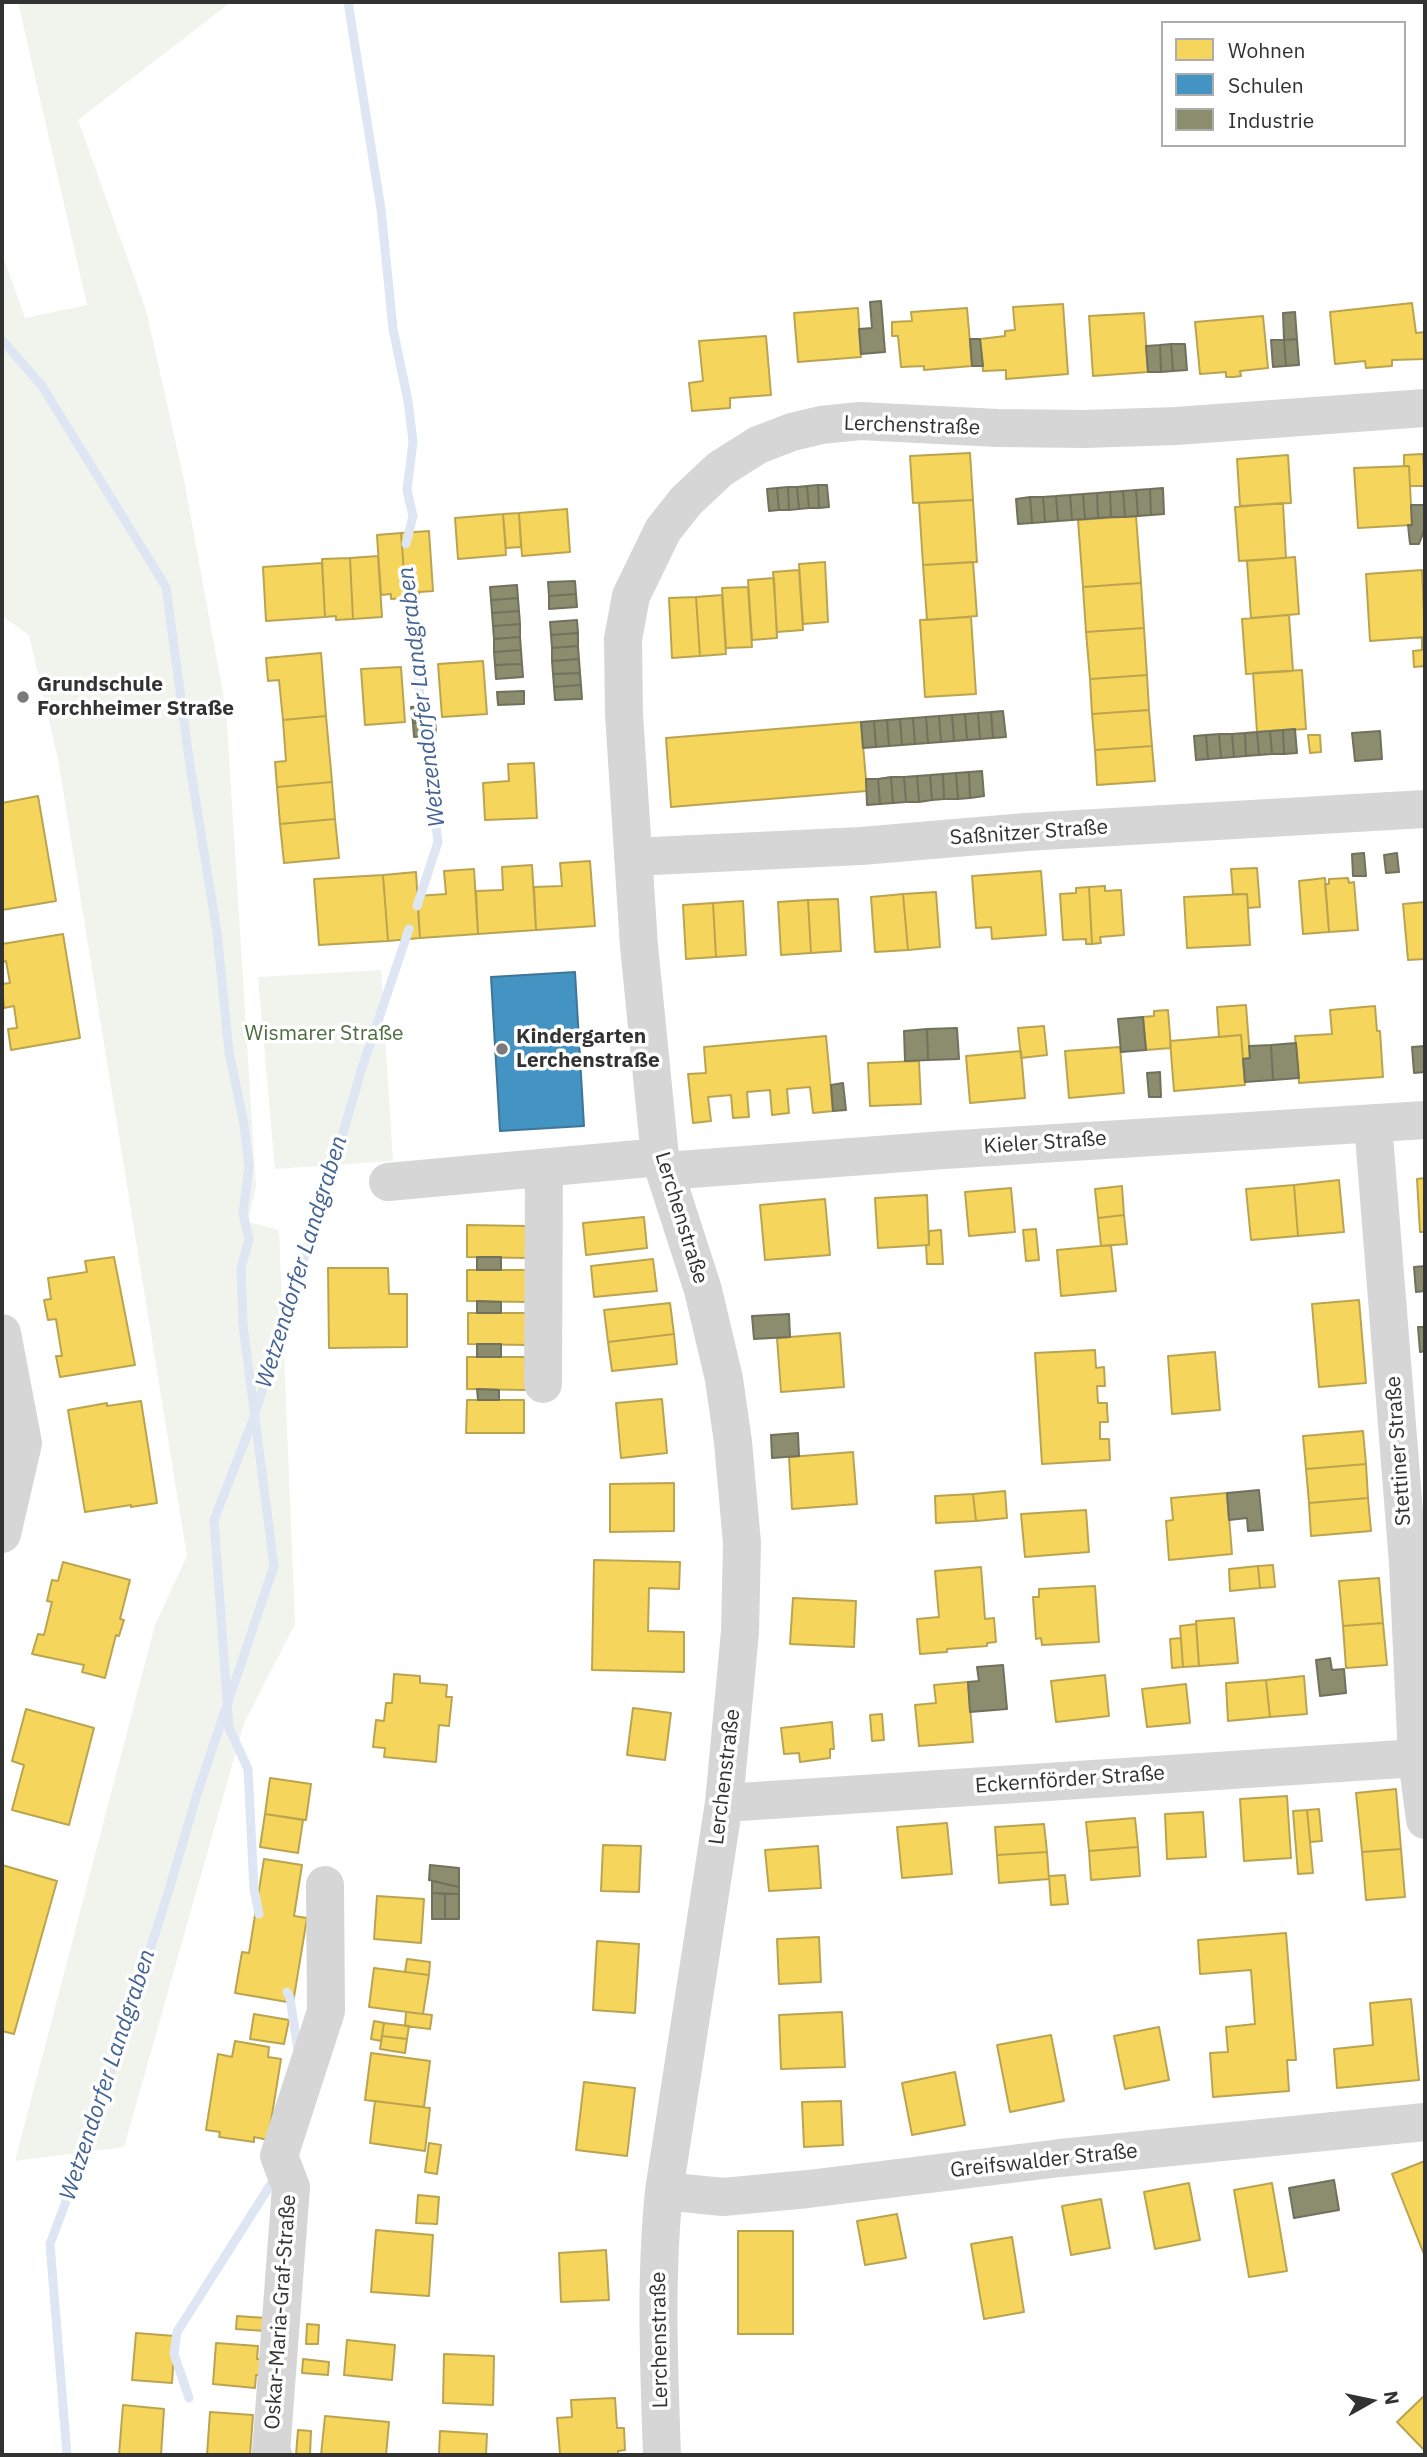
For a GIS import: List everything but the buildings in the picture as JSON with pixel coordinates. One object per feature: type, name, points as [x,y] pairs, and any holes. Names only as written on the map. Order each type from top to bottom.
[{"type":"street","name":"Lerchenstraße","points":[[662,2455],[659,2252],[664,2191],[724,1803],[740,1632],[742,1543],[724,1379],[703,1290],[662,1164],[639,946],[624,713],[623,639],[631,597],[663,530],[686,501],[720,469],[758,445],[792,432],[821,425],[860,421],[997,428],[1084,429],[1176,426],[1425,408]]},
{"type":"street","name":"Saßnitzer Straße","points":[[634,857],[861,846],[1026,832],[1425,808]]},
{"type":"street","name":"Kieler Straße","points":[[662,1164],[944,1150],[1425,1120]]},
{"type":"street","name":"Stettiner Straße","points":[[1373,1123],[1416,1562],[1417,1758],[1425,1820]]},
{"type":"street","points":[[388,1182],[544,1168],[662,1164]]},
{"type":"street","points":[[543,1384],[544,1168]]},
{"type":"street","points":[[2,1334],[23,1443],[2,1534]]},
{"type":"street","name":"Eckernförder Straße","points":[[724,1803],[1417,1758]]},
{"type":"street","name":"Oskar-Maria-Graf-Straße","points":[[273,2455],[271,2452],[291,2187],[279,2156],[326,2011],[325,1885]]},
{"type":"street","name":"Greifswalder Straße","points":[[664,2191],[723,2197],[1060,2158],[1425,2122]]},
{"type":"green space","points":[[18,2],[231,2],[78,120],[146,310],[184,480],[226,710],[256,1186],[248,1222],[279,1230],[295,1624],[244,1723],[124,2147],[15,2161],[155,1625],[187,1556],[58,759],[29,635],[2,616],[2,253],[25,318],[87,305]]},
{"type":"green space","name":"Wismarer Straße","points":[[381,970],[393,1161],[275,1169],[258,977]]},
{"type":"waterway","name":"Wetzendorfer Landgraben","points":[[348,2],[381,209],[393,329],[408,401],[413,442],[407,490],[413,516],[406,544]]},
{"type":"waterway","name":"Wetzendorfer Landgraben","points":[[2,340],[42,386],[166,587],[190,766],[217,932],[229,1052],[244,1124],[249,1166],[243,1213],[249,1239],[241,1268],[243,1325],[274,1566],[197,1794],[88,2143],[50,2244],[67,2455]]},
{"type":"waterway","name":"Wetzendorfer Landgraben","points":[[407,589],[438,842],[417,906]]},
{"type":"waterway","name":"Wetzendorfer Landgraben","points":[[259,1914],[254,1889],[248,1769],[229,1728],[214,1520],[253,1420],[361,1071],[409,929]]},
{"type":"waterway","name":"Wetzendorfer Landgraben","points":[[287,1992],[298,2050]]},
{"type":"waterway","name":"Wetzendorfer Landgraben","points":[[189,2398],[174,2354],[177,2332],[276,2176]]},
{"type":"place","name":"Grundschule Forchheimer Straße","points":[[23,697]]},
{"type":"place","name":"Kindergarten Lerchenstraße","points":[[502,1049]]}]
